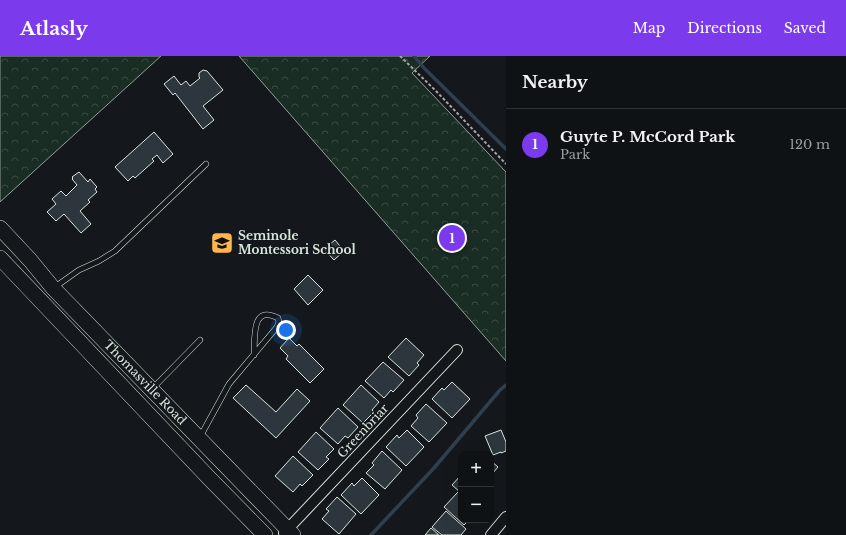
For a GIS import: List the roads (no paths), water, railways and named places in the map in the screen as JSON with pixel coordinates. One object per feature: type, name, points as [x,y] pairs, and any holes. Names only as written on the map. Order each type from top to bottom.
[{"type":"main road","name":"Thomasville Road","points":[[0,228],[30,260],[53,288],[288,533]]},
{"type":"main road","name":"Thomasville Road","points":[[0,258],[138,404],[265,535]]},
{"type":"main road","points":[[138,404],[151,390]]},
{"type":"street","name":"Greenbriar","points":[[288,533],[457,350]]},
{"type":"street","points":[[491,535],[506,517]]},
{"type":"lane","points":[[53,288],[79,270],[99,261],[115,251],[206,164]]},
{"type":"lane","points":[[199,439],[229,384],[254,355],[280,322],[278,318],[271,314],[260,317],[256,322],[254,355]]},
{"type":"lane","points":[[151,390],[200,340]]},
{"type":"waterway","points":[[414,56],[424,68],[506,149]]},
{"type":"waterway","points":[[371,535],[434,468],[500,390],[506,385]]},
{"type":"place","name":"Guyte P. McCord Park","points":[[452,238]]},
{"type":"place","name":"Seminole Montessori School","points":[[222,243]]}]
